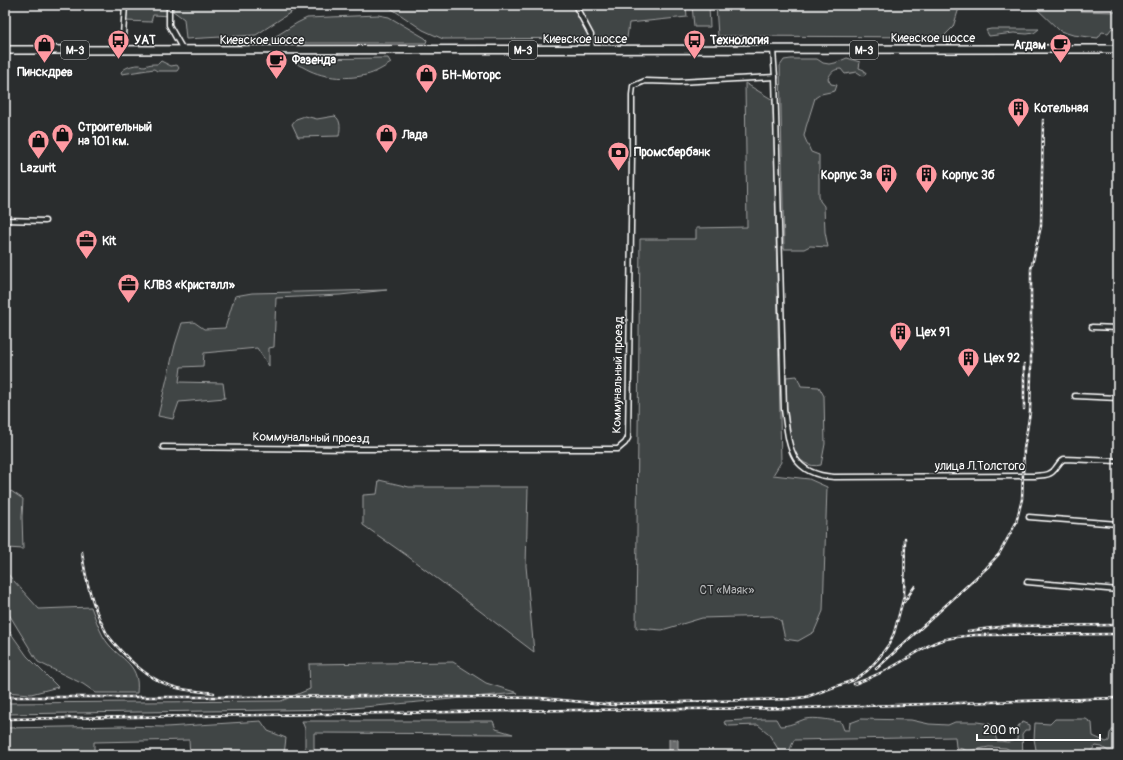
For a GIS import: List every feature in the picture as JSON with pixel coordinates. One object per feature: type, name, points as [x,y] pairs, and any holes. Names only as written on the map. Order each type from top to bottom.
[{"type":"highway","name":"Киевское шоссе","points":[[5,50],[1118,49]]},
{"type":"street","points":[[122,50],[125,5]]},
{"type":"street","points":[[169,5],[169,25],[183,50]]},
{"type":"street","points":[[575,5],[591,35],[592,50]]},
{"type":"street","points":[[773,50],[775,77]]},
{"type":"street","name":"Коммунальный проезд","points":[[163,447],[354,449],[618,448],[625,443],[628,438],[633,86],[645,81],[679,82],[775,77]]},
{"type":"street","name":"улица Л.Толстого","points":[[775,77],[784,409],[788,442],[792,454],[802,467],[810,472],[823,476],[834,477],[1035,476],[1052,473],[1060,461],[1064,459],[1118,461]]},
{"type":"street","points":[[5,220],[45,221]]},
{"type":"street","points":[[1092,328],[1118,328]]},
{"type":"street","points":[[1075,396],[1118,398]]},
{"type":"street","points":[[1029,517],[1118,524]]},
{"type":"street","points":[[1027,582],[1118,590]]},
{"type":"green space","points":[[127,5],[172,5],[171,16],[153,15],[151,22],[126,21]]},
{"type":"green space","points":[[174,5],[302,5],[256,35],[186,39],[184,19],[173,11]]},
{"type":"green space","points":[[386,5],[686,5],[687,17],[629,23],[627,38],[443,39],[423,30]]},
{"type":"green space","points":[[692,5],[709,5],[710,27],[694,27]]},
{"type":"green space","points":[[716,5],[960,5],[953,27],[943,37],[718,36]]},
{"type":"green space","points":[[1033,5],[1080,5],[1080,11],[1118,12],[1118,29],[1112,28],[1108,33],[1102,32],[1098,38],[1073,35],[1060,31]]},
{"type":"green space","points":[[378,15],[389,17],[425,38],[427,40],[426,43],[290,43],[268,41],[307,18]]},
{"type":"green space","points":[[1039,29],[1034,33],[1027,34],[1014,33],[989,36],[986,30]]},
{"type":"green space","points":[[388,58],[391,63],[373,73],[358,77],[342,78],[317,74],[296,62],[296,59]]},
{"type":"green space","points":[[847,58],[860,62],[859,68],[864,70],[866,74],[863,76],[857,72],[845,74],[841,69],[835,70],[832,73],[828,79],[831,84],[837,85],[835,91],[821,94],[815,98],[804,136],[811,152],[819,155],[819,195],[820,201],[824,206],[825,232],[828,247],[810,246],[804,249],[784,249],[780,66],[784,60],[791,59],[817,59],[823,63],[829,64]]},
{"type":"green space","points":[[161,61],[171,66],[177,65],[179,68],[177,71],[157,71],[154,69],[122,74],[121,72],[132,66],[158,64]]},
{"type":"green space","name":"СТ «Маяк»","points":[[745,83],[773,100],[781,462],[773,475],[809,479],[827,487],[823,611],[814,632],[798,641],[785,639],[781,621],[773,616],[702,618],[662,630],[636,628],[640,239],[696,239],[696,228],[747,227]]},
{"type":"green space","points":[[305,116],[317,119],[335,116],[340,123],[339,136],[298,137],[292,124],[296,119]]},
{"type":"green space","points":[[387,290],[340,295],[276,298],[274,347],[269,348],[269,366],[257,348],[204,353],[203,366],[181,367],[179,382],[223,383],[225,398],[179,402],[173,419],[158,416],[175,345],[182,323],[194,322],[204,329],[225,328],[235,296],[252,293]]},
{"type":"green space","points":[[797,376],[801,386],[819,387],[824,396],[825,444],[821,465],[817,466],[808,465],[801,461],[792,449],[787,414],[786,377]]},
{"type":"green space","points":[[379,480],[409,487],[528,487],[526,566],[534,652],[406,555],[363,525],[363,495],[377,494]]},
{"type":"green space","points":[[11,491],[23,499],[23,549],[7,548],[5,553],[5,499]]},
{"type":"green space","points":[[5,571],[39,609],[91,607],[98,626],[108,644],[126,661],[135,674],[137,693],[96,693],[83,684],[38,662],[7,611],[5,601]]},
{"type":"green space","points":[[5,625],[27,656],[58,687],[31,694],[5,692]]},
{"type":"green space","points":[[453,662],[486,683],[518,693],[342,709],[5,714],[5,703],[281,701],[310,689],[309,664]]},
{"type":"green space","points":[[776,719],[780,726],[783,726],[805,719],[823,719],[841,722],[844,730],[849,730],[850,723],[861,719],[911,720],[929,724],[948,725],[955,722],[977,722],[990,724],[993,728],[997,741],[1008,742],[1017,740],[1018,726],[1023,722],[1030,725],[1030,730],[1025,730],[1022,734],[1023,755],[1019,755],[1006,748],[989,747],[968,751],[956,747],[955,737],[794,740],[788,754],[782,755],[768,733],[758,725],[729,726],[724,723],[725,721]]},
{"type":"green space","points":[[1055,719],[1086,719],[1092,723],[1093,736],[1106,742],[1109,741],[1110,733],[1114,728],[1118,728],[1118,750],[1108,751],[1102,747],[1096,746],[1087,754],[1037,755],[1034,739],[1035,723],[1050,724]]},
{"type":"green space","points":[[261,721],[268,731],[286,738],[284,755],[190,755],[189,740],[94,742],[94,755],[5,755],[5,728],[121,726],[166,727]]},
{"type":"green space","points":[[302,721],[493,721],[496,729],[513,734],[314,733],[314,755],[305,755],[305,729]]},
{"type":"shaded area","points":[[669,739],[678,740],[678,753],[684,753],[686,755],[669,755]]},
{"type":"railway","points":[[987,567],[999,554],[1016,523],[1022,499],[1024,449],[1030,412],[1031,269],[1041,226],[1043,120]]},
{"type":"railway","points":[[1024,364],[1024,409]]},
{"type":"railway","points":[[610,704],[789,699],[806,697],[854,680],[867,671],[878,659],[889,644],[894,633],[904,596],[905,538]]},
{"type":"railway","points":[[82,552],[87,582],[93,602],[107,634],[120,650],[141,670],[165,684],[183,689],[214,693]]},
{"type":"railway","points":[[876,669],[991,564]]},
{"type":"railway","points":[[904,602],[915,586]]},
{"type":"railway","points":[[968,631],[1008,626],[1118,625]]},
{"type":"railway","points":[[854,684],[890,668],[934,643],[952,638],[975,635],[1118,634]]},
{"type":"railway","points":[[5,697],[372,696],[540,698],[615,705]]},
{"type":"railway","points":[[5,719],[801,708],[1118,698]]},
{"type":"place","name":"УАТ","points":[[118,60]]},
{"type":"place","name":"Технология","points":[[695,60]]},
{"type":"place","name":"Пинскдрев","points":[[45,64]]},
{"type":"place","name":"Агдам","points":[[1061,64]]},
{"type":"place","name":"Фазенда","points":[[276,80]]},
{"type":"place","name":"БН-Моторс","points":[[427,94]]},
{"type":"place","name":"Котельная","points":[[1019,128]]},
{"type":"place","name":"Строительный на 101 км.","points":[[63,154]]},
{"type":"place","name":"Лада","points":[[387,154]]},
{"type":"place","name":"Lazurit","points":[[38,160]]},
{"type":"place","name":"Промсбербанк","points":[[619,172]]},
{"type":"place","name":"Корпус 3a","points":[[887,194]]},
{"type":"place","name":"Корпус 3б","points":[[927,194]]},
{"type":"place","name":"Kit","points":[[86,260]]},
{"type":"place","name":"КЛВЗ «Кристалл»","points":[[129,304]]},
{"type":"place","name":"Цех 91","points":[[900,352]]},
{"type":"place","name":"Цех 92","points":[[968,378]]}]
